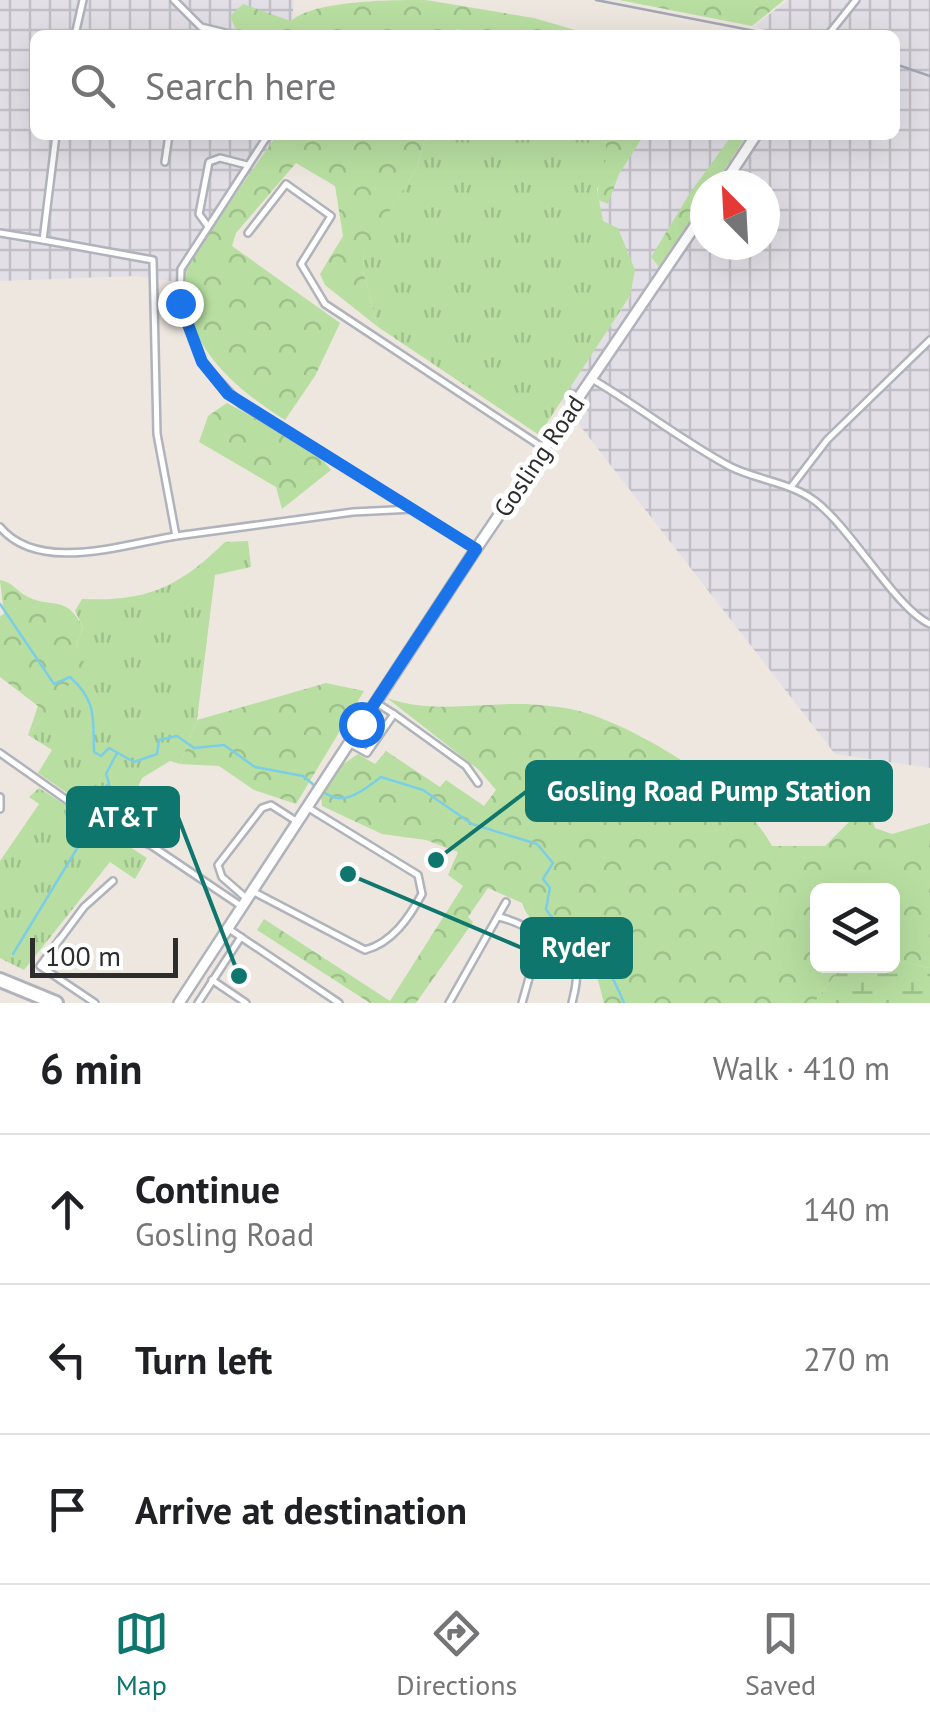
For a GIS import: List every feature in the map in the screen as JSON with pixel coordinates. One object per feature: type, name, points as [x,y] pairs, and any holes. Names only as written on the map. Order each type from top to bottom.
[{"type":"main road","points":[[0,980],[30,998],[53,1002]]},
{"type":"street","points":[[733,170],[753,140]]},
{"type":"street","name":"Gosling Road","points":[[180,1000],[476,549],[690,233]]},
{"type":"lane","points":[[76,30],[83,0]]},
{"type":"lane","points":[[174,0],[200,26],[215,30]]},
{"type":"lane","points":[[832,30],[856,0]]},
{"type":"lane","points":[[198,30],[200,26]]},
{"type":"lane","points":[[43,240],[55,140]]},
{"type":"lane","points":[[165,162],[168,140]]},
{"type":"lane","points":[[265,140],[181,269],[180,303],[192,343],[214,378],[240,404],[476,549]]},
{"type":"lane","points":[[207,225],[198,214],[209,162],[220,158],[248,165]]},
{"type":"lane","points":[[248,232],[286,184],[316,205],[330,216],[301,264],[325,304],[545,449]]},
{"type":"lane","points":[[0,232],[152,260],[157,434],[176,536]]},
{"type":"lane","points":[[790,488],[827,440],[930,340]]},
{"type":"lane","points":[[592,378],[726,464],[790,488],[819,504],[876,565],[910,612],[930,624]]},
{"type":"lane","points":[[0,527],[17,544],[53,552],[353,512],[413,509]]},
{"type":"lane","points":[[376,702],[466,766],[478,783]]},
{"type":"lane","points":[[349,742],[367,754],[394,714]]},
{"type":"lane","points":[[0,753],[98,822],[152,846],[246,898],[365,950],[394,934],[416,906],[422,894],[418,875],[307,806]]},
{"type":"lane","points":[[0,797],[0,809]]},
{"type":"lane","points":[[246,898],[222,878],[218,865],[262,808],[270,805],[297,821]]},
{"type":"lane","points":[[95,1003],[40,966],[84,908],[113,881]]},
{"type":"lane","points":[[450,1003],[506,902]]},
{"type":"lane","points":[[500,917],[540,938],[573,964],[577,978],[572,1003]]},
{"type":"lane","points":[[227,928],[339,1003]]},
{"type":"lane","points":[[180,1000],[198,1003],[240,937]]},
{"type":"lane","points":[[522,1003],[540,938]]},
{"type":"lane","points":[[212,980],[246,1003]]},
{"type":"lane","points":[[53,1002],[64,982]]},
{"type":"shaded area","points":[[0,0],[294,0],[291,30],[30,30],[30,140],[274,140],[189,262],[184,283],[136,276],[0,281]]},
{"type":"shaded area","points":[[788,0],[930,0],[930,768],[835,754],[560,400],[630,297],[582,224],[638,140],[900,140],[900,30],[753,27]]},
{"type":"green space","points":[[426,0],[534,18],[575,30],[239,30],[230,16],[243,4],[291,21],[317,9],[374,1]]},
{"type":"green space","points":[[619,0],[784,0],[752,26]]},
{"type":"green space","points":[[273,140],[425,140],[417,168],[364,251],[363,271],[378,327],[325,285],[320,274],[343,236],[335,186],[296,163],[236,233],[232,246],[340,323],[315,376],[285,420],[244,391],[210,355],[189,313],[188,262]]},
{"type":"green space","points":[[425,140],[607,140],[610,162],[597,189],[603,221],[618,228],[635,270],[630,296],[539,435],[378,327],[363,271],[364,250],[417,168]]},
{"type":"green space","points":[[605,140],[641,140],[619,174],[608,204],[599,200],[598,192]]},
{"type":"green space","points":[[728,140],[744,140],[724,170],[707,170]]},
{"type":"green space","points":[[690,193],[690,221],[659,267],[651,257]]},
{"type":"green space","points":[[227,403],[315,451],[331,470],[282,509],[276,487],[199,442],[208,416]]},
{"type":"green space","points":[[248,541],[251,567],[215,575],[197,720],[180,764],[170,761],[142,778],[129,808],[112,819],[99,815],[38,773],[52,750],[28,735],[84,665],[76,645],[83,627],[75,611],[82,599],[144,594],[177,581],[225,542]]},
{"type":"green space","points":[[0,580],[28,597],[65,606],[83,627],[76,645],[85,665],[28,735],[38,706],[0,677],[0,616],[4,614]]},
{"type":"green space","points":[[326,683],[364,691],[296,804],[254,790],[219,766],[180,764],[197,720]]},
{"type":"green space","points":[[387,698],[438,707],[548,706],[579,711],[609,722],[663,749],[716,785],[739,805],[772,846],[825,846],[867,804],[875,828],[892,834],[930,823],[930,968],[900,962],[900,883],[810,883],[810,973],[837,973],[814,1003],[604,1003],[595,969],[584,968],[571,950],[534,923],[522,903],[488,888],[468,917],[473,922],[416,1003],[370,1003],[257,930],[264,919],[390,1001],[463,886],[448,875],[458,852],[426,840],[382,834],[322,806],[321,795],[342,765],[358,754],[375,764],[386,751],[440,787],[446,780],[484,806],[496,790],[479,770]]},
{"type":"green space","points":[[39,788],[147,858],[135,879],[110,862],[24,970],[0,958],[0,861],[39,804],[29,797]]},
{"type":"green space","points":[[900,962],[930,968],[930,1003],[814,1003],[837,973],[900,973]]},
{"type":"waterway","points":[[0,604],[54,684],[70,677],[85,694],[92,711],[94,752],[101,756],[109,748],[134,762],[157,754],[159,740],[177,736],[194,748],[224,745],[255,767],[303,776],[315,786]]},
{"type":"waterway","points":[[101,811],[103,790],[109,783],[106,774],[117,753]]},
{"type":"waterway","points":[[322,791],[345,798],[381,777],[423,790],[472,824],[537,844],[553,863],[543,879],[550,888],[546,909],[599,958],[624,1003]]},
{"type":"waterway","points":[[13,954],[87,832]]},
{"type":"railway","points":[[596,0],[750,30]]},
{"type":"railway","points":[[900,66],[930,76]]},
{"type":"place","name":"Gosling Road Pump Station","points":[[436,860]]},
{"type":"place","name":"Ryder","points":[[348,874]]},
{"type":"place","name":"AT&T","points":[[239,976]]},
{"type":"route","points":[[180,303],[202,362],[240,404],[476,549],[361,724]]}]
